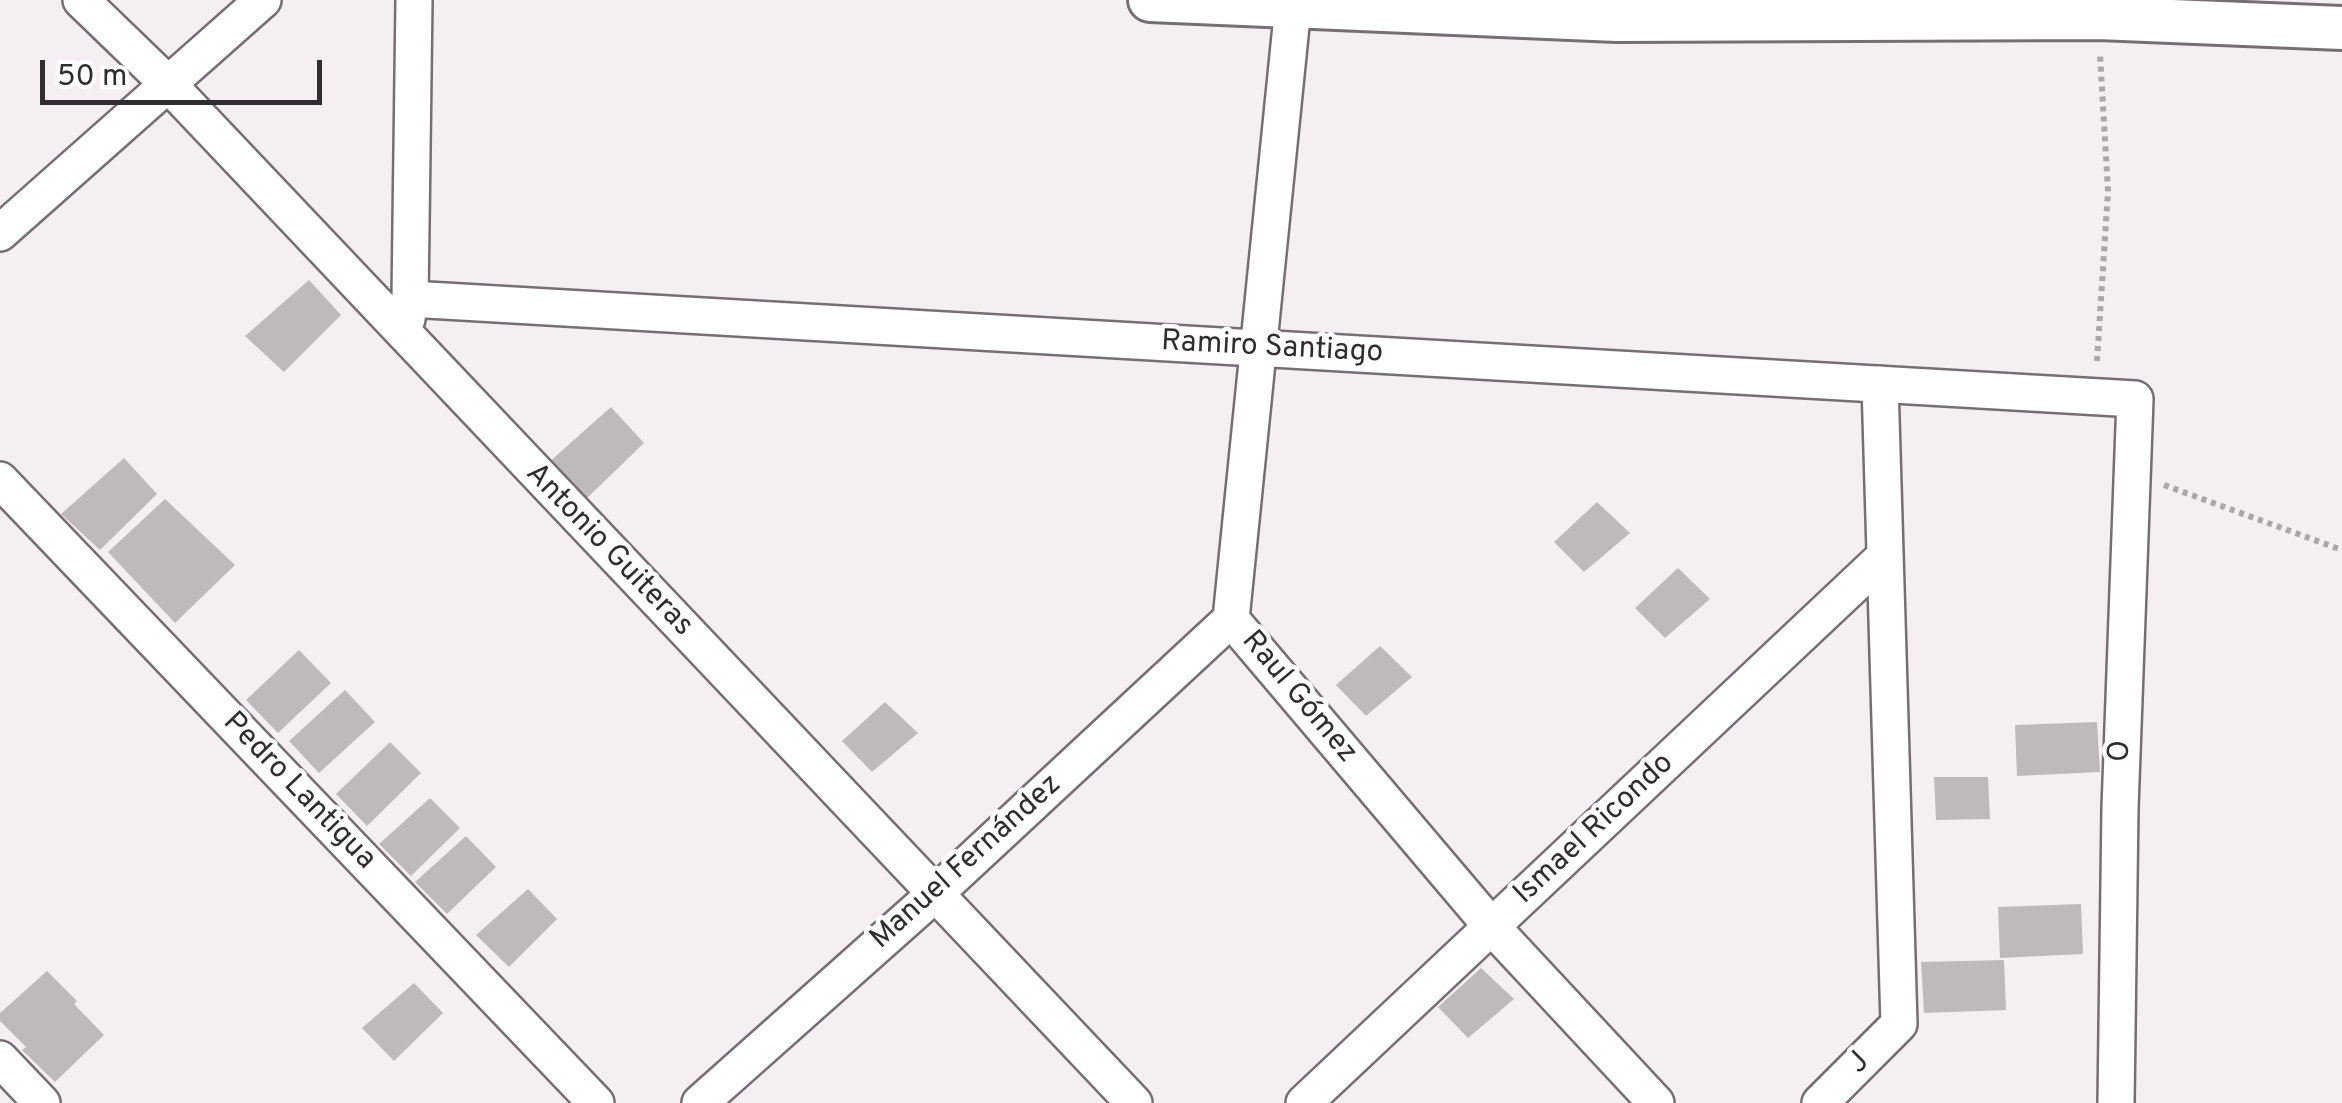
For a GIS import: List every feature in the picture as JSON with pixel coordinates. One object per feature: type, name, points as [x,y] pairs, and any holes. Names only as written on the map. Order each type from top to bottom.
[{"type":"street","name":"Antonio Guiteras","points":[[80,0],[168,84],[1134,1103]]},
{"type":"street","points":[[0,234],[263,0]]},
{"type":"street","points":[[404,336],[410,299],[414,0]]},
{"type":"street","points":[[1150,0],[1294,6],[2117,12],[2342,28]]},
{"type":"street","name":"Raul Gómez","points":[[1294,6],[1231,619],[1492,927],[1656,1103]]},
{"type":"street","name":"Ramiro Santiago","points":[[410,299],[2135,399]]},
{"type":"street","points":[[1880,384],[1885,556]]},
{"type":"street","name":"O","points":[[2116,1103],[2120,808],[2135,399]]},
{"type":"street","name":"Pedro Lantigua","points":[[0,480],[596,1103]]},
{"type":"street","name":"Ismael Ricondo","points":[[1304,1103],[1885,556]]},
{"type":"street","name":"J","points":[[1820,1103],[1899,1024],[1885,556]]},
{"type":"street","name":"Manuel Fernández","points":[[700,1103],[935,894],[1231,619]]},
{"type":"street","points":[[0,1059],[42,1103]]},
{"type":"path","points":[[2094,397],[2117,12]]},
{"type":"path","points":[[2132,469],[2154,482],[2342,550]]},
{"type":"building","points":[[309,280],[341,315],[284,372],[245,336]]},
{"type":"building","points":[[611,407],[644,443],[586,499],[548,463]]},
{"type":"building","points":[[124,458],[157,494],[100,550],[61,514]]},
{"type":"building","points":[[165,499],[235,565],[175,623],[108,552]]},
{"type":"building","points":[[1597,502],[1630,533],[1584,572],[1554,542]]},
{"type":"building","points":[[1678,568],[1710,599],[1665,638],[1635,608]]},
{"type":"building","points":[[1380,646],[1412,677],[1366,716],[1336,685]]},
{"type":"building","points":[[299,650],[331,683],[278,733],[246,700]]},
{"type":"building","points":[[345,690],[375,722],[319,773],[289,741]]},
{"type":"building","points":[[885,702],[918,733],[872,772],[842,741]]},
{"type":"building","points":[[2097,722],[2100,772],[2017,776],[2015,725]]},
{"type":"building","points":[[390,742],[421,773],[367,826],[336,794]]},
{"type":"building","points":[[1934,777],[1988,777],[1990,819],[1936,820]]},
{"type":"building","points":[[430,798],[460,828],[411,876],[379,844]]},
{"type":"building","points":[[466,836],[496,867],[447,914],[415,882]]},
{"type":"building","points":[[528,889],[557,919],[509,967],[476,935]]},
{"type":"building","points":[[2081,904],[2083,954],[2000,958],[1998,907]]},
{"type":"building","points":[[2004,960],[2006,1010],[1924,1013],[1921,962]]},
{"type":"building","points":[[1481,968],[1514,999],[1468,1038],[1438,1007]]},
{"type":"building","points":[[47,971],[104,1035],[55,1082],[22,1050],[26,1047],[0,1021],[0,1013]]},
{"type":"building","points":[[414,983],[443,1013],[394,1061],[362,1028]]}]
